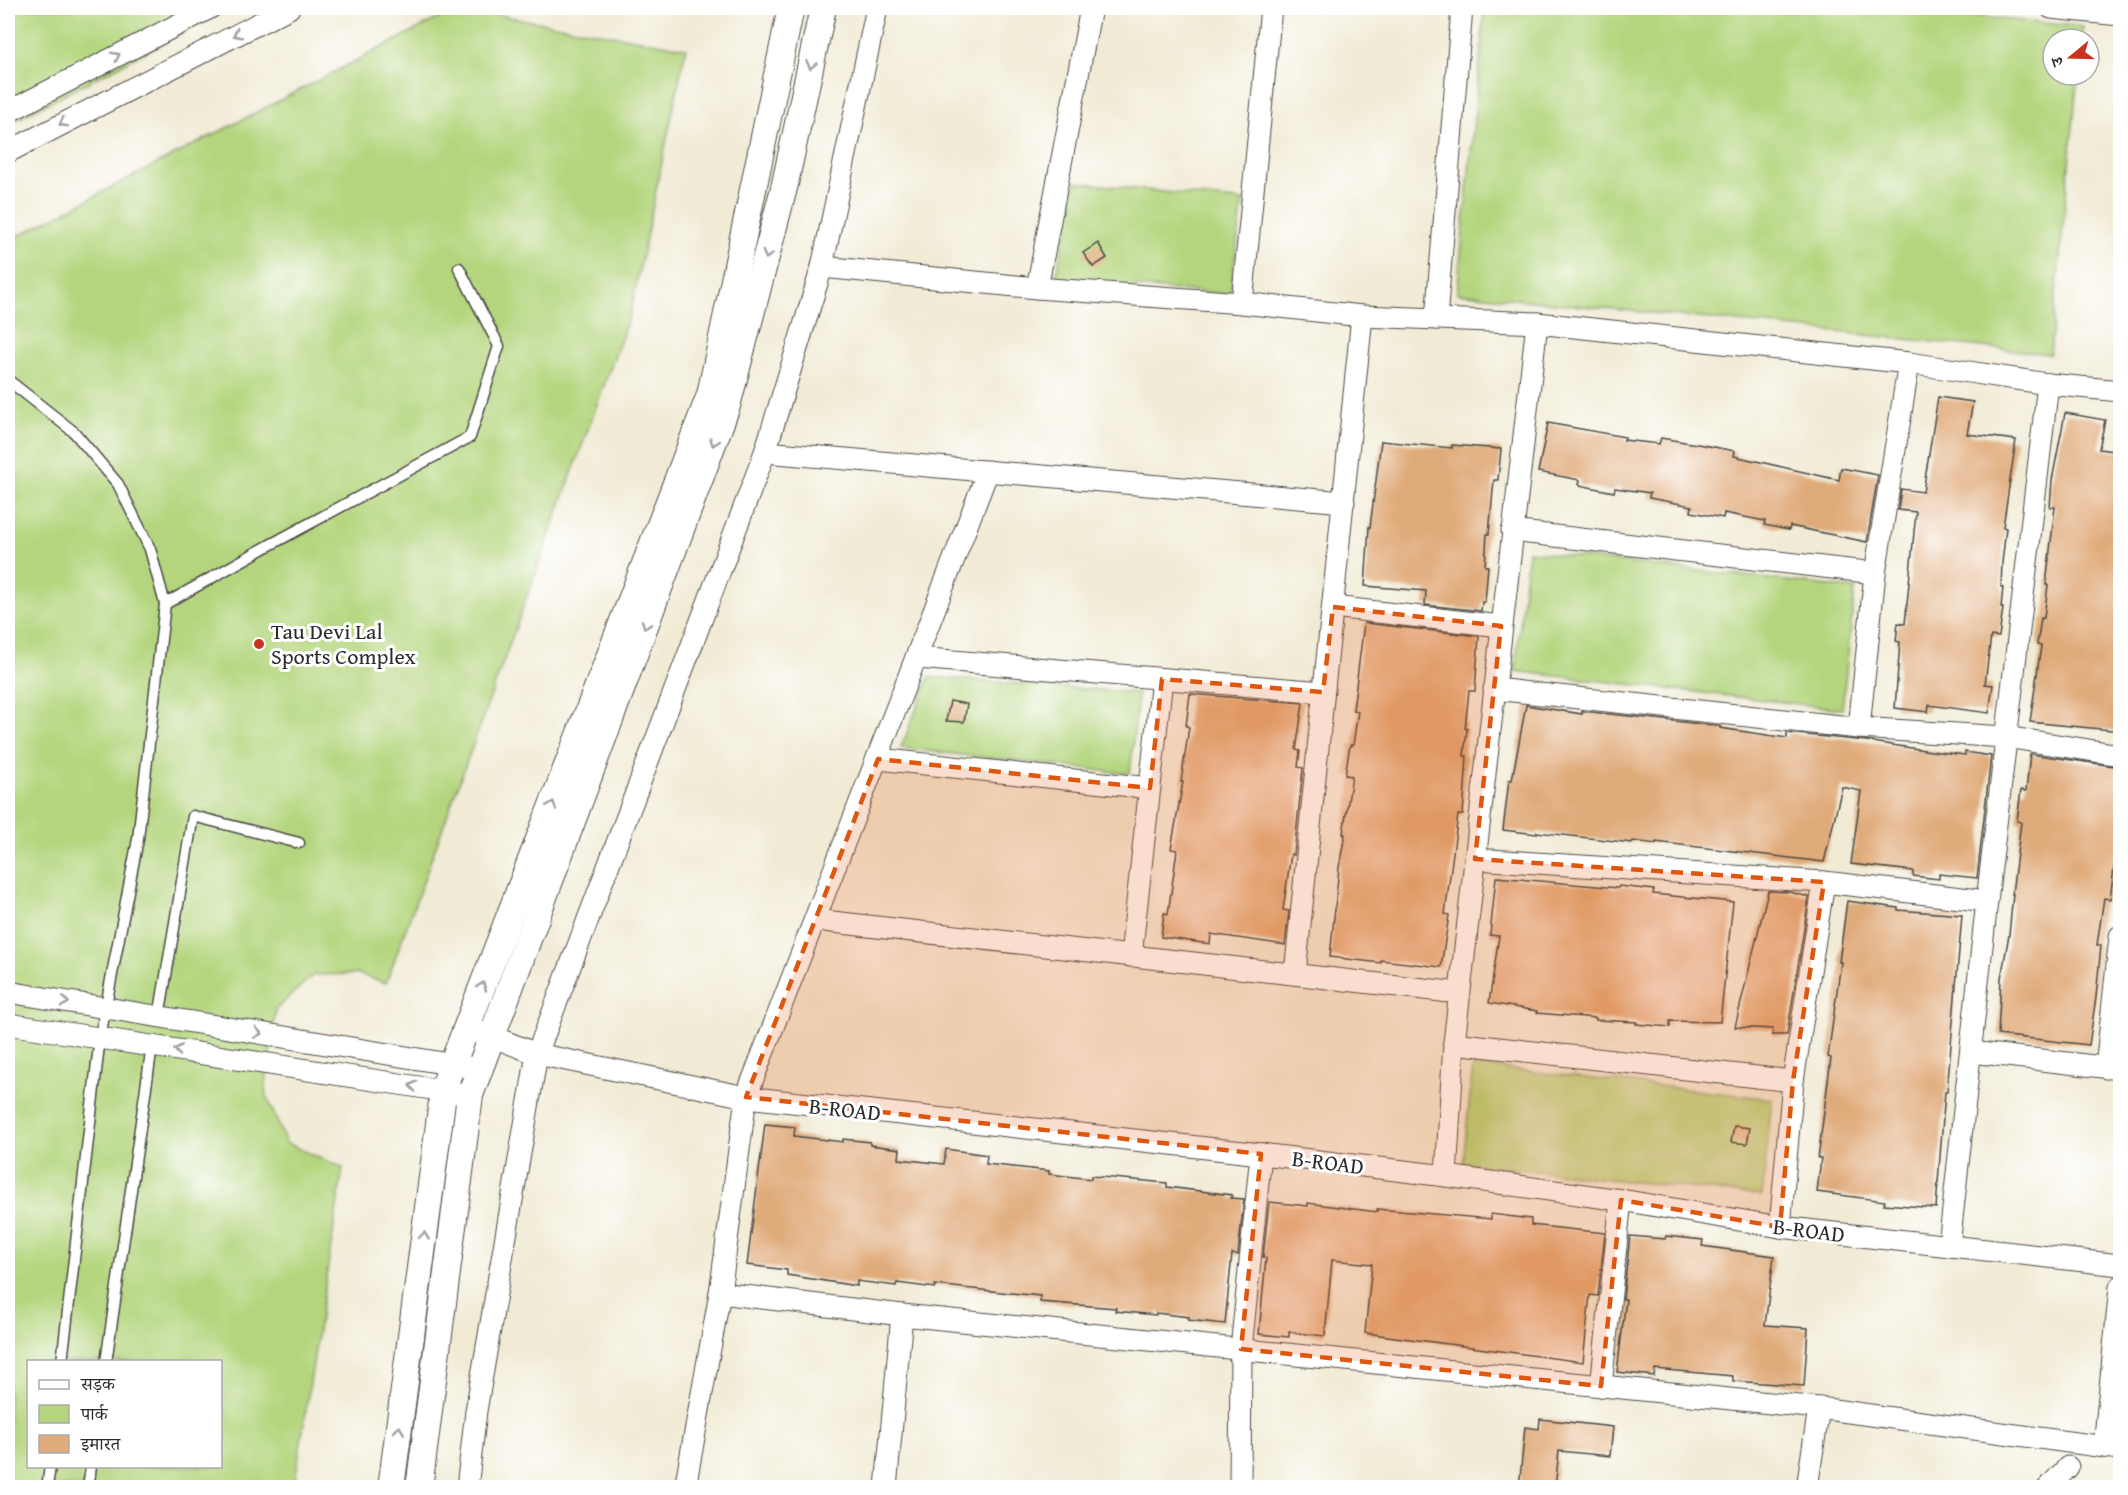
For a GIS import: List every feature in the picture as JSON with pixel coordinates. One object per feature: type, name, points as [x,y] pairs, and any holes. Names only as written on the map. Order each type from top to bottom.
[{"type":"street","points":[[8,112],[210,8]]},
{"type":"street","points":[[8,152],[289,8]]},
{"type":"street","points":[[391,1488],[443,1091],[710,395],[791,8]]},
{"type":"street","points":[[419,1488],[470,1095],[727,406],[784,189],[823,8]]},
{"type":"street","points":[[467,1488],[476,1411],[537,1054],[765,452],[822,267],[877,8]]},
{"type":"street","points":[[1037,288],[1091,8]]},
{"type":"street","points":[[1242,303],[1271,8]]},
{"type":"street","points":[[1436,319],[1462,8]]},
{"type":"street","points":[[2051,8],[2121,15]]},
{"type":"street","points":[[822,267],[1037,288],[1242,303],[1362,316],[1537,323],[1910,363],[2048,384],[2121,392]]},
{"type":"street","points":[[1295,974],[1362,316]]},
{"type":"street","points":[[1446,1176],[1454,1043],[1537,323]]},
{"type":"street","points":[[1859,728],[1875,573],[1910,363]]},
{"type":"street","points":[[1949,1246],[2048,384]]},
{"type":"street","points":[[765,452],[1344,502]]},
{"type":"street","points":[[685,1488],[720,1293],[746,1098],[988,471]]},
{"type":"street","points":[[1512,531],[1875,573]]},
{"type":"street","points":[[1332,607],[1501,626]]},
{"type":"street","points":[[917,658],[1323,692]]},
{"type":"street","points":[[1131,956],[1162,679]]},
{"type":"street","points":[[1494,689],[1859,728],[2006,737],[2121,755]]},
{"type":"street","points":[[878,759],[1150,788]]},
{"type":"street","points":[[1475,859],[1824,882],[1987,901]]},
{"type":"street","points":[[1780,1227],[1793,1082],[1824,882]]},
{"type":"street","points":[[815,920],[1460,993]]},
{"type":"street","points":[[1971,1052],[2113,1069],[2121,936]]},
{"type":"street","points":[[8,992],[480,1069]]},
{"type":"street","points":[[152,1046],[159,1017]]},
{"type":"street","points":[[8,1024],[470,1095]]},
{"type":"street","name":"B-ROAD","points":[[466,1027],[537,1054],[746,1098],[1446,1176],[1621,1200],[1780,1227],[2121,1265]]},
{"type":"street","points":[[1454,1043],[1793,1082]]},
{"type":"street","points":[[1240,1488],[1241,1349],[1261,1154]]},
{"type":"street","points":[[1601,1386],[1621,1200]]},
{"type":"street","points":[[720,1293],[902,1315],[1819,1408],[2112,1448],[2121,1287]]},
{"type":"street","points":[[886,1488],[902,1315]]},
{"type":"street","points":[[1807,1488],[1819,1408]]},
{"type":"street","points":[[2048,1488],[2068,1467]]},
{"type":"lane","points":[[165,604],[471,437],[499,346],[459,268]]},
{"type":"lane","points":[[8,380],[74,432],[118,484],[150,549],[165,604],[138,839],[99,1037],[62,1360]]},
{"type":"lane","points":[[159,1017],[193,816],[299,843]]},
{"type":"lane","points":[[106,1360],[152,1046]]},
{"type":"lane","points":[[47,1488],[50,1468]]},
{"type":"lane","points":[[88,1488],[91,1468]]},
{"type":"highlighted area","points":[[1333,607],[1501,626],[1475,859],[1824,882],[1793,1081],[1780,1227],[1621,1200],[1601,1386],[1241,1349],[1261,1154],[746,1097],[878,759],[1150,788],[1162,679],[1323,692]]},
{"type":"green space","points":[[8,8],[230,8],[8,124]]},
{"type":"green space","name":"Tau Devi Lal Sports Complex","points":[[458,8],[686,48],[630,314],[386,983],[358,974],[313,975],[276,1009],[265,1092],[286,1143],[343,1168],[294,1487],[8,1487],[8,241]]},
{"type":"green space","points":[[1485,8],[1892,8],[2083,27],[2041,27],[2041,87],[2077,87],[2050,354],[1457,293]]},
{"type":"green space","points":[[1075,182],[1243,201],[1230,294],[1055,281]]},
{"type":"green space","points":[[1528,551],[1855,589],[1842,709],[1515,671]]},
{"type":"green space","points":[[929,677],[1138,693],[1130,774],[901,748]]},
{"type":"green space","points":[[1473,1065],[1772,1099],[1762,1196],[1463,1163]]},
{"type":"building","points":[[1098,243],[1107,258],[1093,267],[1083,253]]},
{"type":"building","points":[[1938,397],[1973,402],[1967,434],[2016,440],[2003,527],[2006,528],[2001,587],[2003,587],[2001,608],[2003,608],[1999,637],[1991,636],[1985,684],[1993,685],[1989,713],[1929,705],[1928,712],[1895,708],[1900,642],[1896,641],[1898,623],[1905,624],[1916,512],[1898,510],[1901,489],[1923,492]]},
{"type":"building","points":[[2065,413],[2105,420],[2099,449],[2121,452],[2121,731],[2030,722],[2041,646],[2037,645],[2041,618],[2044,618],[2048,585],[2046,585],[2055,507],[2050,507],[2052,480]]},
{"type":"building","points":[[1548,423],[1625,437],[1624,440],[1659,444],[1661,438],[1735,451],[1734,456],[1839,480],[1841,468],[1878,475],[1867,542],[1790,526],[1789,530],[1764,525],[1765,521],[1724,513],[1723,518],[1691,512],[1692,506],[1649,498],[1650,493],[1615,488],[1614,492],[1579,485],[1580,480],[1538,472]]},
{"type":"building","points":[[1381,441],[1452,448],[1452,445],[1501,449],[1498,480],[1494,480],[1489,534],[1487,534],[1485,566],[1488,566],[1485,602],[1482,602],[1481,611],[1425,605],[1426,591],[1365,586],[1369,527]]},
{"type":"building","points":[[1364,623],[1479,636],[1475,691],[1469,691],[1465,728],[1467,729],[1464,756],[1467,756],[1463,815],[1458,815],[1445,914],[1449,915],[1441,967],[1330,957],[1339,868],[1345,834],[1343,834],[1352,776],[1345,775],[1350,745],[1353,745],[1358,711],[1353,710]]},
{"type":"building","points":[[1190,694],[1303,703],[1296,750],[1300,751],[1298,767],[1303,768],[1294,855],[1291,854],[1283,910],[1289,911],[1285,945],[1211,934],[1210,944],[1161,937],[1164,913],[1168,914],[1177,850],[1171,849],[1183,782],[1181,782],[1189,727],[1186,726]]},
{"type":"building","points":[[950,701],[967,704],[964,722],[946,721]]},
{"type":"building","points":[[1526,705],[1582,714],[1582,711],[1720,726],[1720,728],[1787,738],[1787,733],[1965,755],[1965,752],[1991,756],[1977,878],[1939,874],[1939,879],[1913,876],[1913,871],[1851,864],[1861,791],[1842,787],[1824,862],[1656,842],[1656,844],[1633,841],[1632,843],[1503,830],[1509,780],[1512,780]]},
{"type":"building","points":[[2030,754],[2121,767],[2121,854],[2116,854],[2110,899],[2104,898],[2097,945],[2101,945],[2089,1045],[1998,1035],[2001,978],[2009,935],[2021,822],[2017,821],[2021,790],[2026,791]]},
{"type":"building","points":[[1496,877],[1618,888],[1619,886],[1654,890],[1653,894],[1733,902],[1720,1022],[1670,1021],[1670,1027],[1537,1013],[1537,1011],[1489,1003],[1499,936],[1490,935]]},
{"type":"building","points":[[1768,891],[1789,892],[1809,897],[1787,1035],[1772,1035],[1773,1029],[1735,1027]]},
{"type":"building","points":[[1847,901],[1898,908],[1898,910],[1962,915],[1936,1208],[1884,1204],[1885,1201],[1817,1192],[1821,1158],[1818,1158],[1831,1058],[1828,1057]]},
{"type":"building","points":[[765,1124],[795,1127],[794,1136],[843,1142],[843,1139],[870,1142],[870,1145],[900,1149],[899,1159],[944,1164],[946,1149],[987,1155],[986,1164],[1049,1171],[1049,1174],[1091,1179],[1091,1176],[1167,1183],[1167,1187],[1232,1195],[1231,1198],[1244,1199],[1238,1255],[1232,1254],[1225,1324],[1188,1320],[1189,1317],[1156,1313],[1156,1315],[1115,1311],[1116,1308],[1040,1302],[1040,1296],[935,1285],[935,1288],[857,1281],[857,1286],[787,1275],[787,1270],[747,1265]]},
{"type":"building","points":[[1734,1126],[1750,1128],[1747,1144],[1731,1142]]},
{"type":"building","points":[[1269,1202],[1308,1206],[1308,1203],[1377,1212],[1377,1209],[1491,1219],[1491,1214],[1531,1219],[1531,1225],[1605,1233],[1598,1296],[1590,1295],[1583,1362],[1365,1333],[1372,1264],[1332,1260],[1325,1336],[1289,1332],[1289,1337],[1259,1334],[1266,1258],[1263,1257]]},
{"type":"building","points":[[1630,1236],[1665,1239],[1666,1236],[1703,1240],[1702,1246],[1774,1256],[1765,1325],[1808,1328],[1804,1386],[1733,1381],[1733,1376],[1655,1369],[1654,1376],[1617,1372],[1626,1299],[1623,1299]]},
{"type":"building","points":[[1540,1419],[1613,1427],[1610,1456],[1559,1451],[1555,1488],[1519,1488],[1525,1427],[1539,1429]]},
{"type":"place","name":"Tau Devi Lal Sports Complex","points":[[259,644]]}]
